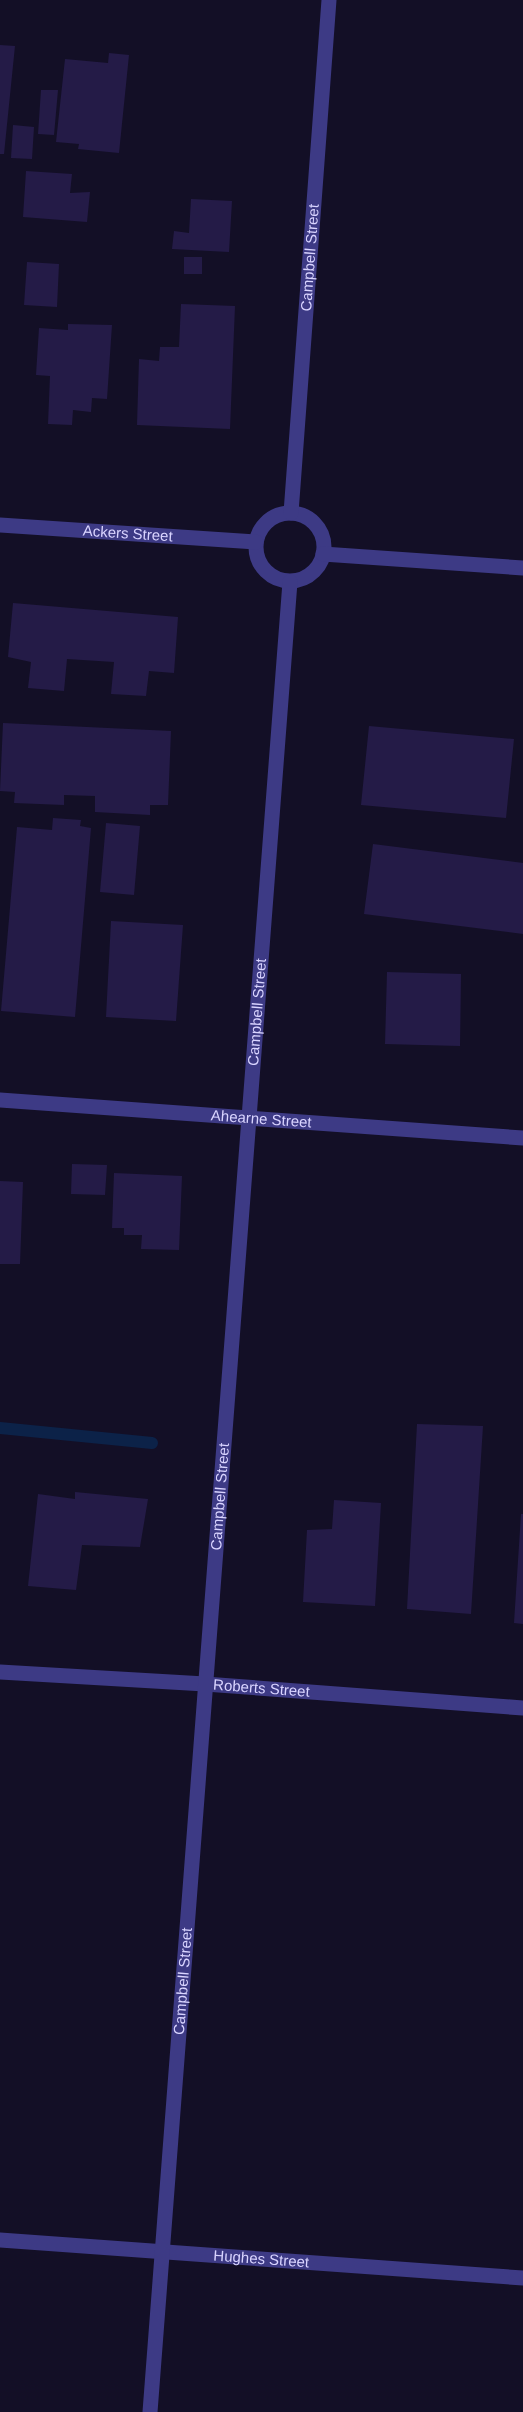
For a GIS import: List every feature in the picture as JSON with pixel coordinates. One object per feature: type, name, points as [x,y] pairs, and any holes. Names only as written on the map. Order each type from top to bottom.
[{"type":"street","name":"Campbell Street","points":[[291,513],[329,0]]},
{"type":"street","points":[[291,513],[313,522],[321,532],[324,554],[312,574],[301,580],[290,582],[279,580],[268,574],[260,565],[256,555],[256,542],[259,531],[267,522],[277,516],[291,513]]},
{"type":"street","name":"Ackers Street","points":[[0,525],[256,542]]},
{"type":"street","points":[[324,554],[523,568]]},
{"type":"street","name":"Campbell Street","points":[[150,2412],[290,582]]},
{"type":"street","name":"Ahearne Street","points":[[0,1100],[523,1138]]},
{"type":"street","name":"Roberts Street","points":[[0,1672],[205,1684],[523,1708]]},
{"type":"street","name":"Hughes Street","points":[[0,2240],[523,2278]]},
{"type":"building","points":[[0,45],[15,46],[4,154],[0,154]]},
{"type":"building","points":[[109,53],[129,55],[119,153],[78,149],[79,144],[56,142],[65,59],[108,63]]},
{"type":"building","points":[[41,90],[58,90],[54,135],[38,134]]},
{"type":"building","points":[[13,125],[34,127],[32,159],[11,158]]},
{"type":"building","points":[[26,171],[72,174],[70,193],[90,192],[87,222],[23,217]]},
{"type":"building","points":[[191,199],[232,201],[229,252],[172,249],[174,231],[189,233]]},
{"type":"building","points":[[184,257],[202,257],[202,274],[184,274]]},
{"type":"building","points":[[27,262],[59,264],[57,307],[24,305]]},
{"type":"building","points":[[181,304],[235,306],[230,429],[137,425],[139,359],[159,361],[160,347],[179,347]]},
{"type":"building","points":[[68,324],[112,325],[107,399],[92,398],[91,412],[73,410],[72,425],[48,424],[50,376],[36,375],[39,328],[68,330]]},
{"type":"building","points":[[13,603],[178,617],[174,673],[149,671],[146,696],[111,694],[114,662],[67,659],[64,691],[28,688],[31,662],[8,657]]},
{"type":"building","points":[[3,723],[171,731],[168,805],[150,805],[150,815],[95,812],[95,796],[64,795],[64,805],[14,803],[15,792],[0,791]]},
{"type":"building","points":[[369,726],[514,739],[506,818],[361,805]]},
{"type":"building","points":[[53,818],[81,820],[80,826],[91,828],[75,1017],[1,1011],[17,827],[52,830]]},
{"type":"building","points":[[106,823],[140,826],[134,895],[100,892]]},
{"type":"building","points":[[373,844],[523,863],[523,934],[364,914]]},
{"type":"building","points":[[111,921],[183,925],[176,1021],[106,1017]]},
{"type":"building","points":[[387,972],[461,974],[460,1046],[385,1044]]},
{"type":"building","points":[[72,1164],[107,1165],[105,1195],[71,1194]]},
{"type":"building","points":[[114,1173],[182,1176],[179,1250],[141,1249],[142,1235],[124,1235],[124,1228],[112,1228]]},
{"type":"building","points":[[0,1181],[23,1182],[20,1264],[0,1264]]},
{"type":"building","points":[[417,1424],[483,1426],[471,1614],[407,1609]]},
{"type":"building","points":[[75,1492],[148,1499],[140,1547],[82,1545],[76,1590],[28,1586],[38,1494],[75,1499]]},
{"type":"building","points":[[334,1500],[381,1503],[375,1606],[303,1602],[307,1530],[332,1529]]},
{"type":"building","points":[[521,1514],[523,1514],[523,1624],[514,1623]]},
{"type":"waterway","points":[[0,1428],[152,1443]]}]
